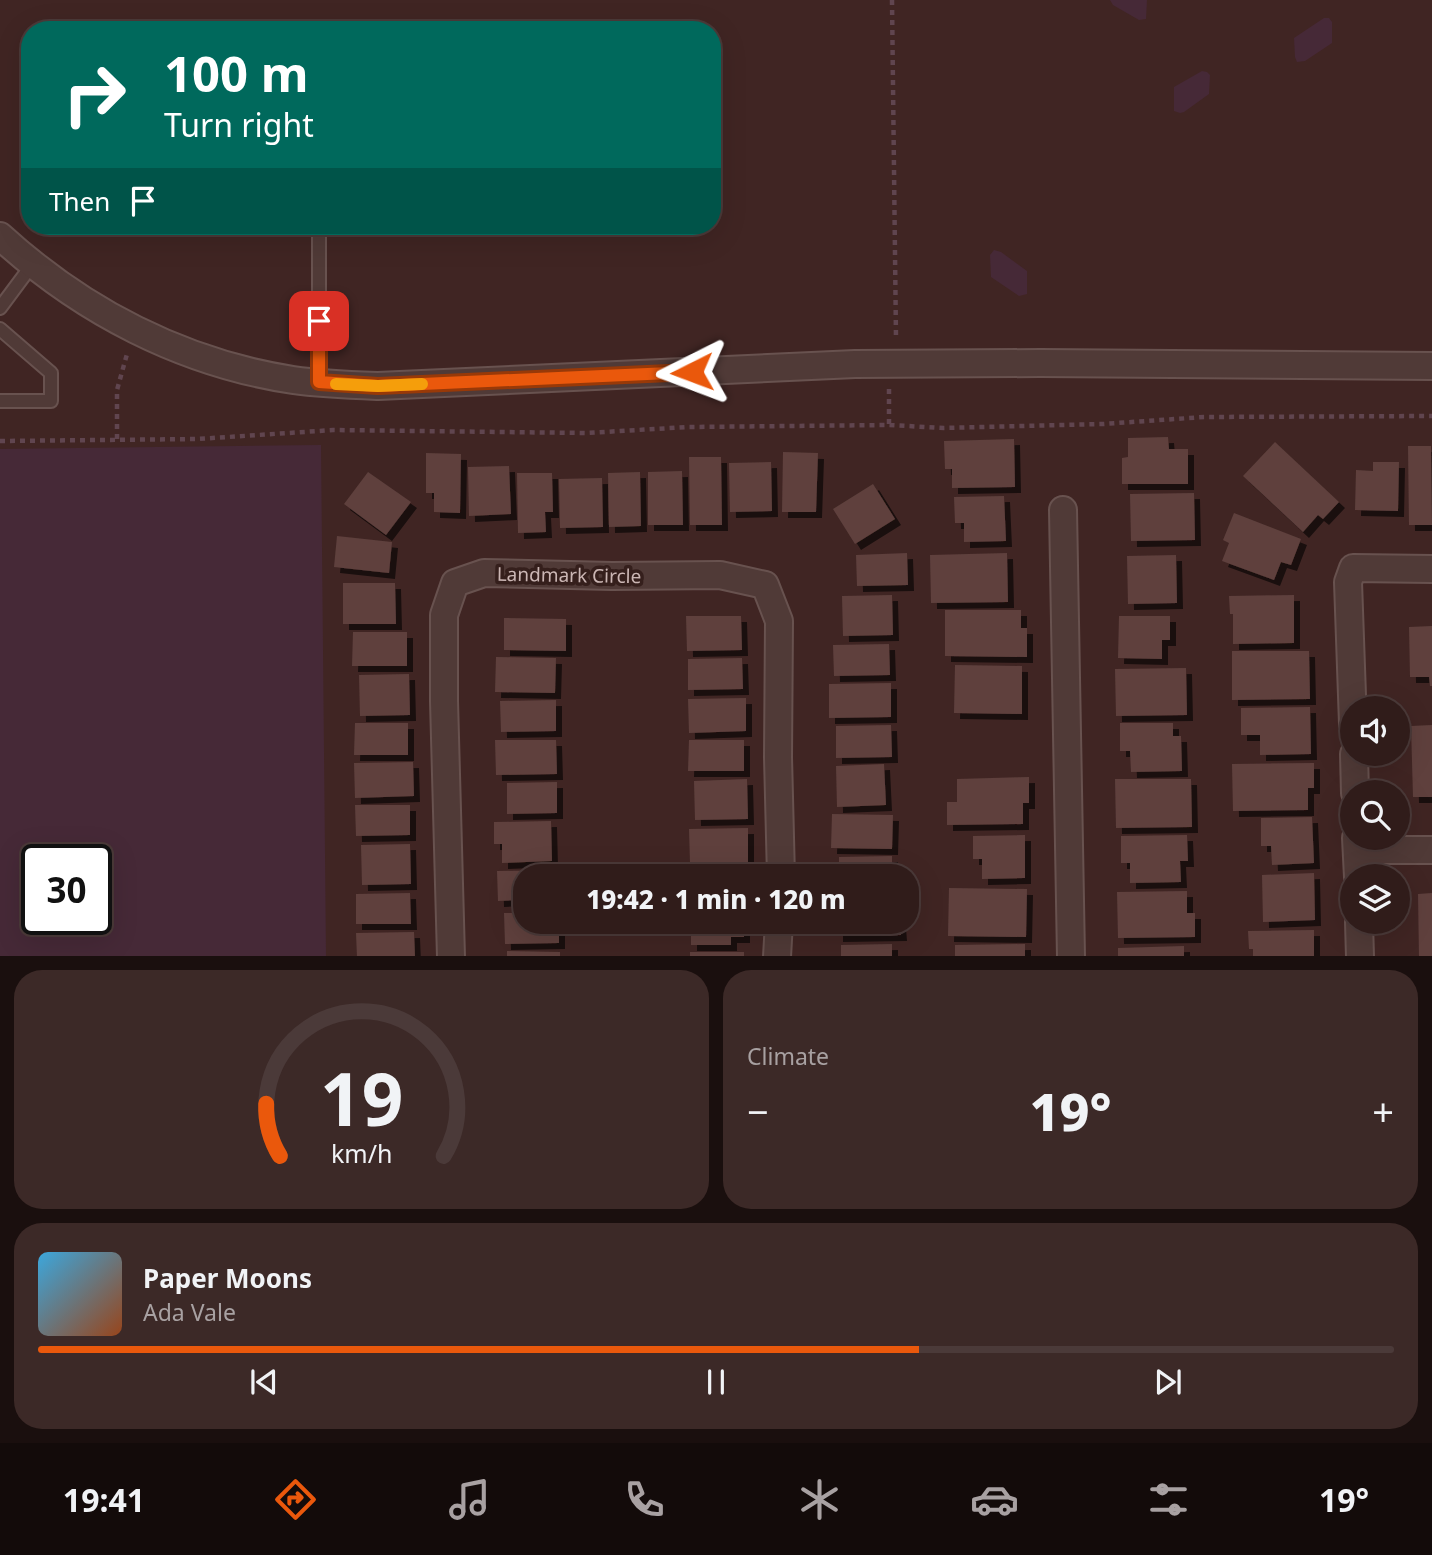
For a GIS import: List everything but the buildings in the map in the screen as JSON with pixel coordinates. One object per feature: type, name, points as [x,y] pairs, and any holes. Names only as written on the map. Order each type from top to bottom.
[{"type":"street","points":[[0,236],[32,265],[76,298],[130,328],[195,355],[257,373],[293,380],[378,386],[884,363],[1432,366]]},
{"type":"street","points":[[1063,510],[1071,956]]},
{"type":"street","points":[[1352,696],[1348,582],[1353,568],[1432,569]]},
{"type":"street","name":"Landmark Circle","points":[[451,956],[443,615],[455,583],[484,573],[720,575],[765,585],[779,621],[781,864]]},
{"type":"street","points":[[1410,848],[1432,850]]},
{"type":"street","points":[[778,956],[779,934]]},
{"type":"street","points":[[1359,934],[1360,956]]},
{"type":"lane","points":[[319,235],[319,382]]},
{"type":"lane","points":[[0,307],[32,265]]},
{"type":"lane","points":[[0,328],[51,373],[51,401],[0,401]]},
{"type":"path","points":[[892,0],[896,338]]},
{"type":"path","points":[[117,439],[117,390],[127,354]]},
{"type":"path","points":[[889,389],[889,425]]},
{"type":"path","points":[[0,441],[198,439],[333,430],[587,433],[688,427],[889,425],[944,428],[1103,424],[1205,416],[1432,416]]},
{"type":"shaded area","points":[[1110,0],[1147,0],[1146,19],[1139,20],[1113,5]]},
{"type":"shaded area","points":[[1324,18],[1329,18],[1332,22],[1332,43],[1305,61],[1297,62],[1294,38]]},
{"type":"shaded area","points":[[1202,71],[1210,75],[1209,94],[1184,112],[1174,111],[1174,87]]},
{"type":"shaded area","points":[[994,250],[1027,271],[1027,294],[1019,296],[991,277],[990,255]]},
{"type":"shaded area","points":[[321,445],[326,956],[0,956],[0,449]]},
{"type":"slow traffic","points":[[336,384],[422,384]]},
{"type":"route","points":[[319,321],[319,382],[378,386],[692,372]]}]
